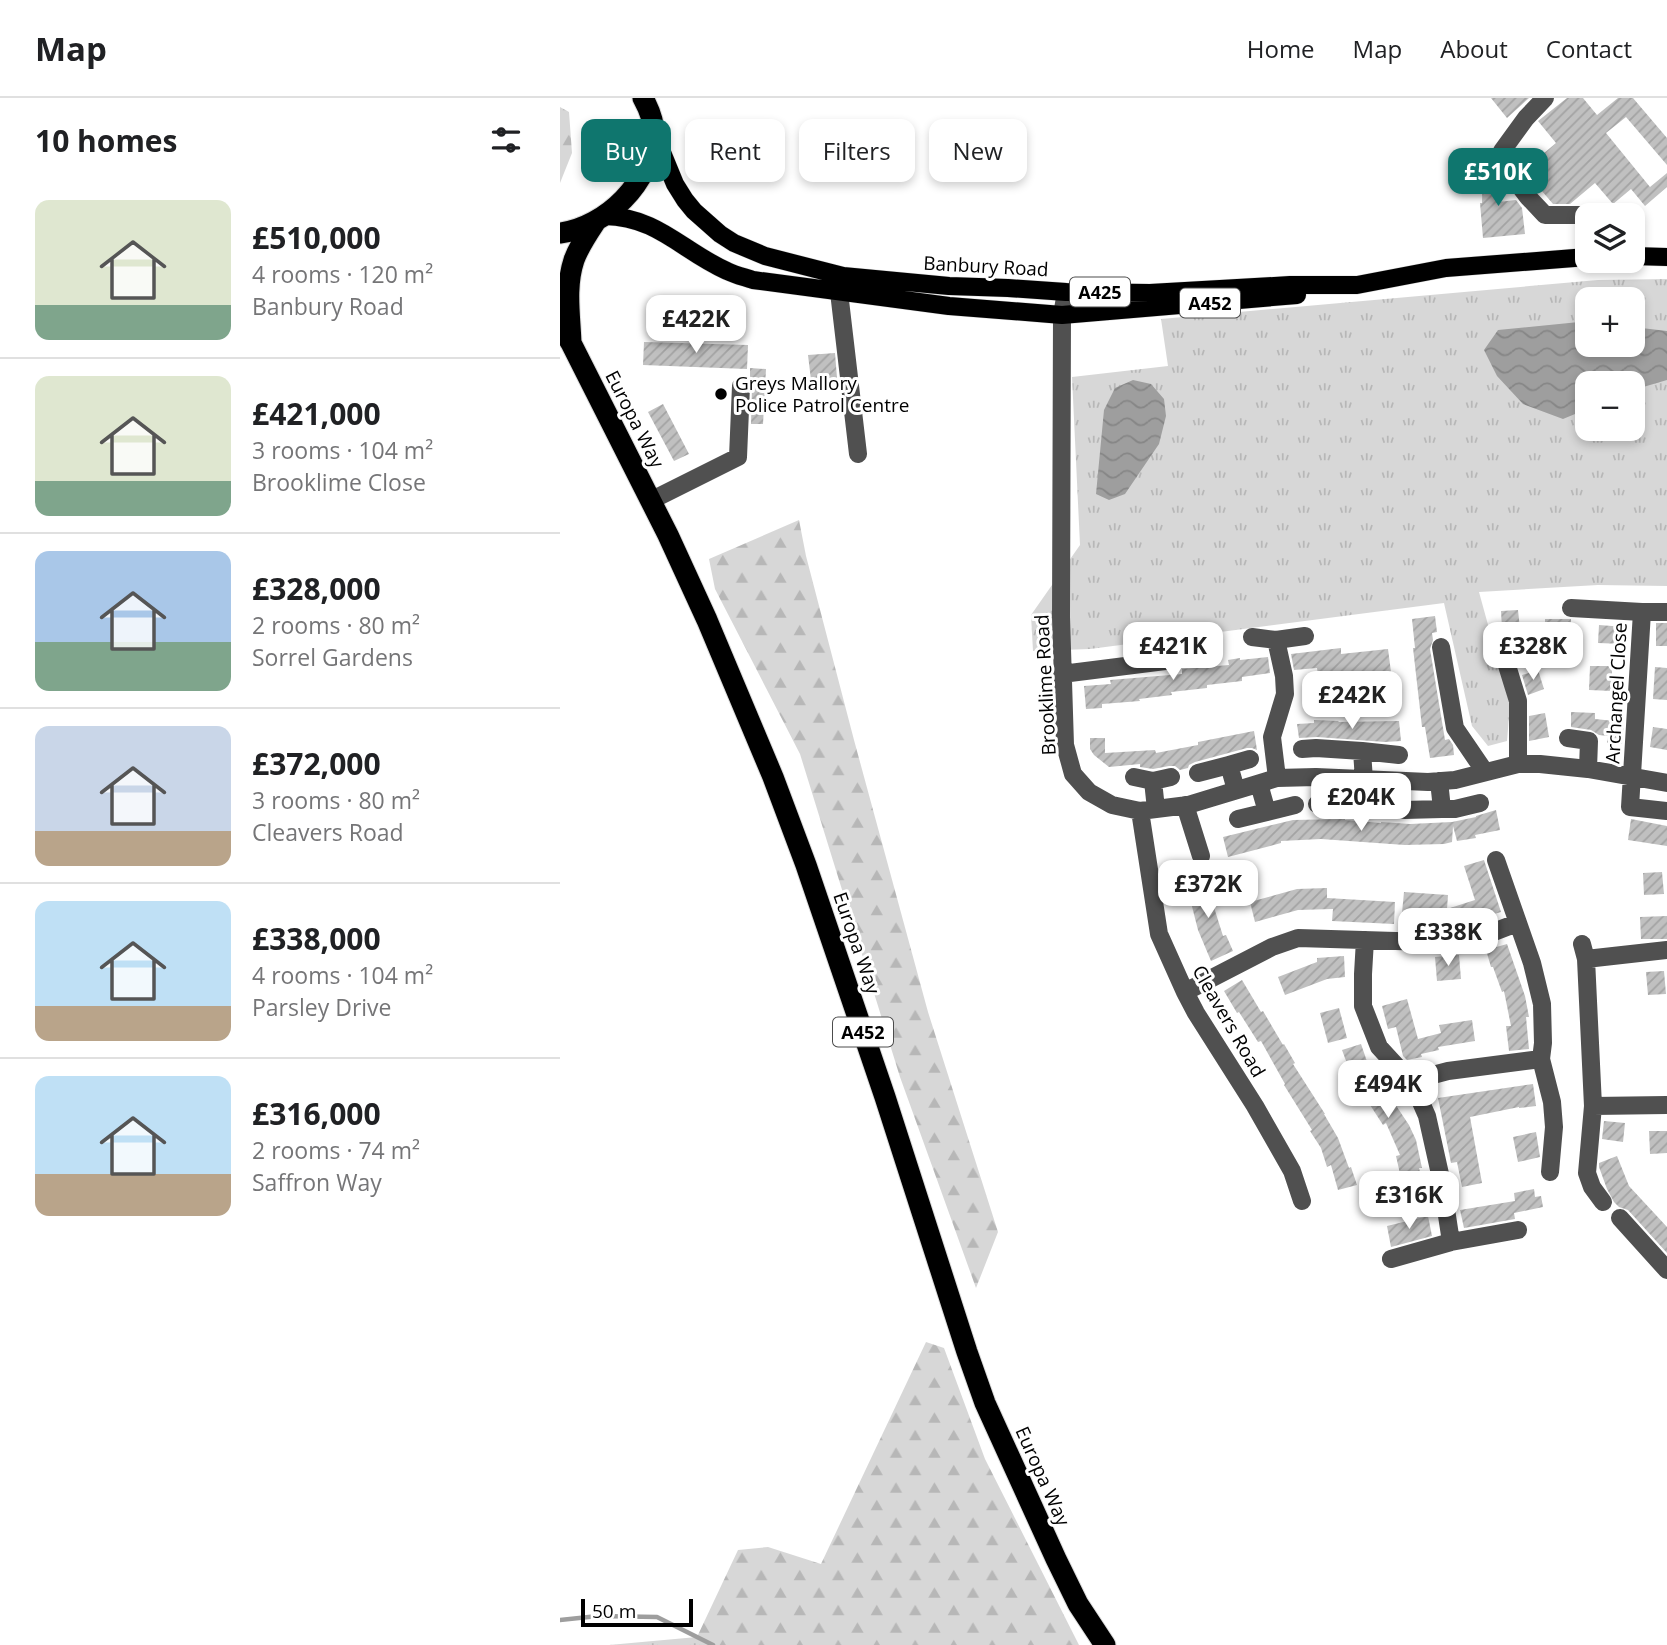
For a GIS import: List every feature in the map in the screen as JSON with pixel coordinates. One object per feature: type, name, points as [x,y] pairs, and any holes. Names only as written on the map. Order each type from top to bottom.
[{"type":"highway","points":[[560,233],[581,228],[600,219],[639,180],[649,159],[651,111]]},
{"type":"highway","name":"Europa Way","points":[[600,219],[575,258],[570,277],[566,335],[668,535],[773,777],[885,1097],[985,1403],[1056,1559],[1079,1604],[1105,1645]]},
{"type":"main road","name":"Banbury Road","points":[[651,111],[675,184],[694,211],[720,234],[765,256],[843,276],[949,286],[1150,293],[1290,285],[1357,285],[1446,268],[1575,258]]},
{"type":"main road","points":[[600,219],[618,216],[657,228],[728,272],[753,280],[839,292]]},
{"type":"main road","points":[[1645,256],[1667,257]]},
{"type":"main road","name":"A452","points":[[839,292],[949,306],[1062,315],[1288,297],[1357,285]]},
{"type":"street","points":[[1545,98],[1526,118],[1502,151],[1515,180],[1545,215],[1575,215]]},
{"type":"street","points":[[839,292],[858,454]]},
{"type":"street","name":"Brooklime Road","points":[[1066,292],[1062,315],[1061,617],[1065,745],[1073,774],[1089,792],[1112,805],[1148,810],[1185,805],[1277,778],[1428,782],[1455,780],[1518,764],[1542,771],[1588,769],[1667,783]]},
{"type":"street","points":[[650,501],[738,457],[741,386]]},
{"type":"street","name":"Archangel Close","points":[[1571,608],[1667,612]]},
{"type":"street","name":"Archangel Close","points":[[1642,612],[1630,807],[1667,811]]},
{"type":"street","points":[[1252,637],[1276,640],[1305,636]]},
{"type":"street","points":[[1276,640],[1284,676],[1284,694],[1272,737],[1277,778]]},
{"type":"street","points":[[1441,647],[1455,728],[1485,772]]},
{"type":"street","points":[[1505,659],[1518,701],[1518,764]]},
{"type":"street","points":[[1062,674],[1173,660]]},
{"type":"street","points":[[1569,738],[1595,741],[1588,769]]},
{"type":"street","points":[[1302,749],[1399,755]]},
{"type":"street","points":[[1349,806],[1362,751]]},
{"type":"street","points":[[1198,773],[1250,759]]},
{"type":"street","points":[[1228,765],[1236,790]]},
{"type":"street","name":"Cleavers Road","points":[[1134,777],[1162,779],[1148,810],[1159,934],[1185,992],[1292,1171],[1302,1201]]},
{"type":"street","points":[[1440,781],[1442,809]]},
{"type":"street","points":[[1259,784],[1267,812]]},
{"type":"street","points":[[1404,810],[1455,809],[1480,803]]},
{"type":"street","points":[[1317,804],[1384,809]]},
{"type":"street","points":[[1185,805],[1201,856]]},
{"type":"street","points":[[1238,819],[1296,805]]},
{"type":"street","points":[[1496,860],[1532,963],[1542,1004],[1542,1051],[1554,1127],[1550,1172]]},
{"type":"street","points":[[1185,992],[1272,947],[1298,938],[1428,942],[1464,939],[1517,923]]},
{"type":"street","points":[[1365,940],[1363,1006],[1379,1047],[1412,1084],[1427,1116],[1442,1183],[1451,1242]]},
{"type":"street","points":[[1603,1202],[1591,1187],[1587,1174],[1593,1098],[1585,959],[1667,950]]},
{"type":"street","points":[[1412,1084],[1448,1071],[1542,1051]]},
{"type":"street","points":[[1593,1098],[1667,1105]]},
{"type":"street","points":[[1620,1218],[1662,1264]]},
{"type":"street","points":[[1391,1259],[1451,1242],[1518,1230]]},
{"type":"green space","points":[[560,107],[569,112],[572,153],[560,183]]},
{"type":"green space","points":[[1667,279],[1667,586],[1598,585],[1479,592],[1510,705],[1507,741],[1488,746],[1472,726],[1444,603],[1090,649],[1033,651],[1031,615],[1080,545],[1072,377],[1168,366],[1161,319],[1598,280]]},
{"type":"green space","points":[[799,520],[854,740],[928,1012],[998,1232],[976,1288],[900,1077],[800,754],[715,589],[709,559]]},
{"type":"green space","points":[[926,1342],[944,1348],[985,1459],[1079,1645],[713,1645],[697,1637],[738,1550],[768,1547],[821,1564]]},
{"type":"green space","points":[[697,1637],[713,1645],[609,1645]]},
{"type":"water","points":[[1575,322],[1575,357],[1645,357],[1645,328],[1667,331],[1667,380],[1645,386],[1645,371],[1575,371],[1575,414],[1563,419],[1523,404],[1497,376],[1484,350],[1498,330]]},
{"type":"water","points":[[1133,380],[1151,384],[1164,399],[1166,416],[1159,444],[1125,494],[1109,500],[1096,494],[1104,410],[1115,388]]},
{"type":"building","points":[[1491,98],[1529,98],[1507,118]]},
{"type":"building","points":[[1567,98],[1583,98],[1597,115],[1618,98],[1633,98],[1667,138],[1667,165],[1626,117],[1606,133],[1650,187],[1667,173],[1667,187],[1645,206],[1631,189],[1612,203],[1595,183],[1570,204],[1553,204],[1524,170],[1556,143],[1538,121]]},
{"type":"building","points":[[1483,163],[1495,164],[1499,173],[1498,202],[1516,200],[1522,208],[1525,234],[1483,238],[1480,203]]},
{"type":"building","points":[[644,342],[748,345],[747,369],[643,365]]},
{"type":"building","points":[[835,353],[837,378],[811,380],[808,355]]},
{"type":"building","points":[[750,368],[766,369],[763,424],[751,424]]},
{"type":"building","points":[[663,404],[689,454],[674,461],[648,412]]},
{"type":"building","points":[[1518,610],[1521,639],[1496,640],[1496,628],[1502,628],[1501,611]]},
{"type":"building","points":[[1435,616],[1437,632],[1432,633],[1430,649],[1445,740],[1449,739],[1453,745],[1454,755],[1430,758],[1425,727],[1422,727],[1412,619]]},
{"type":"building","points":[[1545,619],[1571,619],[1570,640],[1545,639]]},
{"type":"building","points":[[1656,623],[1667,623],[1667,646],[1656,646]]},
{"type":"building","points":[[1599,625],[1625,627],[1624,644],[1598,643]]},
{"type":"building","points":[[1537,634],[1548,663],[1531,668],[1521,640]]},
{"type":"building","points":[[1341,648],[1341,654],[1388,649],[1391,672],[1346,677],[1346,672],[1318,675],[1317,668],[1294,670],[1291,654]]},
{"type":"building","points":[[1268,657],[1270,673],[1242,677],[1242,681],[1207,685],[1207,688],[1171,692],[1172,695],[1102,704],[1102,708],[1086,709],[1084,686],[1111,684],[1110,680],[1182,674],[1182,669],[1229,665],[1228,660],[1240,658]]},
{"type":"building","points":[[1590,666],[1612,666],[1612,691],[1589,690]]},
{"type":"building","points":[[1655,667],[1667,668],[1667,700],[1653,699]]},
{"type":"building","points":[[1538,670],[1544,689],[1528,695],[1522,675]]},
{"type":"building","points":[[1571,712],[1595,713],[1595,719],[1624,722],[1622,744],[1607,743],[1608,736],[1571,727]]},
{"type":"building","points":[[1545,713],[1549,737],[1529,741],[1529,716]]},
{"type":"building","points":[[1314,720],[1399,721],[1401,741],[1299,738],[1297,724],[1314,723]]},
{"type":"building","points":[[1653,727],[1667,729],[1667,750],[1650,747]]},
{"type":"building","points":[[1254,731],[1257,750],[1247,748],[1195,762],[1180,770],[1175,766],[1153,769],[1140,767],[1140,764],[1109,767],[1090,749],[1090,738],[1105,738],[1105,753],[1155,750],[1156,753]]},
{"type":"building","points":[[1496,810],[1500,830],[1457,841],[1453,826],[1452,842],[1444,844],[1405,845],[1321,839],[1281,841],[1228,857],[1223,837],[1293,820],[1345,819],[1410,824],[1452,822]]},
{"type":"building","points":[[1631,819],[1667,826],[1667,846],[1628,840]]},
{"type":"building","points":[[1484,860],[1501,912],[1464,920],[1463,917],[1402,913],[1404,892],[1448,895],[1447,909],[1475,900],[1464,866]]},
{"type":"building","points":[[1662,872],[1664,894],[1644,895],[1643,873]]},
{"type":"building","points":[[1208,878],[1223,936],[1226,935],[1233,951],[1211,961],[1198,930],[1186,883]]},
{"type":"building","points":[[1327,888],[1327,898],[1395,902],[1394,924],[1332,921],[1333,909],[1298,910],[1255,922],[1250,902],[1297,889]]},
{"type":"building","points":[[1667,916],[1667,939],[1641,939],[1640,917]]},
{"type":"building","points":[[1507,944],[1525,996],[1529,1017],[1526,1017],[1529,1049],[1509,1051],[1506,1026],[1511,1026],[1504,991],[1502,992],[1491,967],[1486,950]]},
{"type":"building","points":[[1459,955],[1461,979],[1437,981],[1435,957]]},
{"type":"building","points":[[1344,956],[1345,977],[1327,979],[1285,995],[1278,977],[1317,962],[1317,958]]},
{"type":"building","points":[[1664,971],[1666,994],[1648,995],[1646,972]]},
{"type":"building","points":[[1242,980],[1325,1114],[1357,1185],[1338,1190],[1331,1165],[1327,1167],[1321,1148],[1310,1131],[1312,1130],[1261,1041],[1258,1042],[1224,991]]},
{"type":"building","points":[[1407,999],[1418,1039],[1441,1033],[1439,1025],[1472,1020],[1475,1041],[1438,1047],[1439,1050],[1407,1060],[1403,1056],[1396,1027],[1388,1029],[1382,1006]]},
{"type":"building","points":[[1339,1008],[1347,1038],[1328,1043],[1320,1013]]},
{"type":"building","points":[[1361,1044],[1372,1076],[1375,1074],[1416,1140],[1425,1192],[1405,1196],[1396,1156],[1400,1155],[1386,1123],[1383,1125],[1352,1077],[1342,1050]]},
{"type":"building","points":[[1533,1084],[1536,1106],[1470,1117],[1482,1183],[1462,1187],[1457,1162],[1451,1163],[1438,1098]]},
{"type":"building","points":[[1604,1121],[1625,1123],[1623,1142],[1602,1139]]},
{"type":"building","points":[[1649,1131],[1667,1131],[1667,1153],[1650,1154]]},
{"type":"building","points":[[1536,1132],[1540,1157],[1518,1162],[1513,1137]]},
{"type":"building","points":[[1617,1156],[1629,1186],[1667,1227],[1667,1253],[1628,1210],[1614,1202],[1607,1189],[1599,1163]]},
{"type":"building","points":[[1534,1189],[1535,1197],[1541,1196],[1543,1207],[1514,1213],[1515,1219],[1464,1228],[1460,1210],[1515,1201],[1514,1193]]},
{"type":"building","points":[[1428,1216],[1432,1236],[1391,1247],[1387,1226]]},
{"type":"waterway","points":[[560,1620],[598,1616],[657,1617],[713,1645]]},
{"type":"place","name":"Greys Mallory Police Patrol Centre","points":[[721,394]]}]
